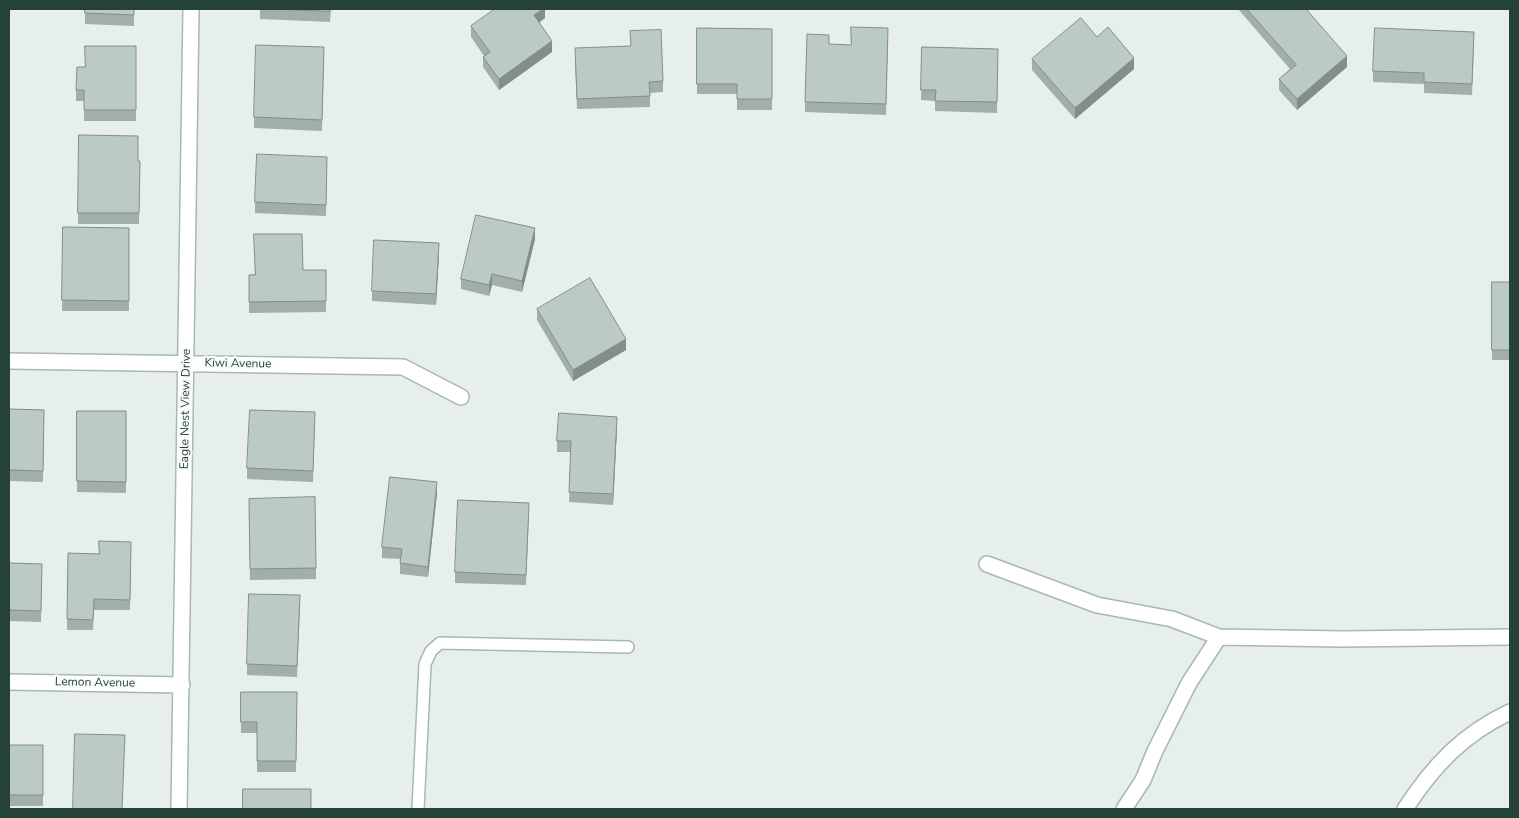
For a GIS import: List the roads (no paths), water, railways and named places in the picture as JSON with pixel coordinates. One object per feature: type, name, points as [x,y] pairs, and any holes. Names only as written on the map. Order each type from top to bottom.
[{"type":"street","name":"Eagle Nest View Drive","points":[[180,809],[191,9]]},
{"type":"street","name":"Kiwi Avenue","points":[[9,361],[402,367],[461,397]]},
{"type":"street","points":[[987,564],[1098,605],[1172,619],[1219,637],[1343,639],[1510,637]]},
{"type":"street","points":[[1124,809],[1143,780],[1155,751],[1189,683],[1219,637]]},
{"type":"street","name":"Lemon Avenue","points":[[9,682],[182,685]]},
{"type":"street","points":[[1405,809],[1443,758],[1474,733],[1510,712]]},
{"type":"lane","points":[[418,809],[425,664],[431,651],[440,643],[628,647]]}]
